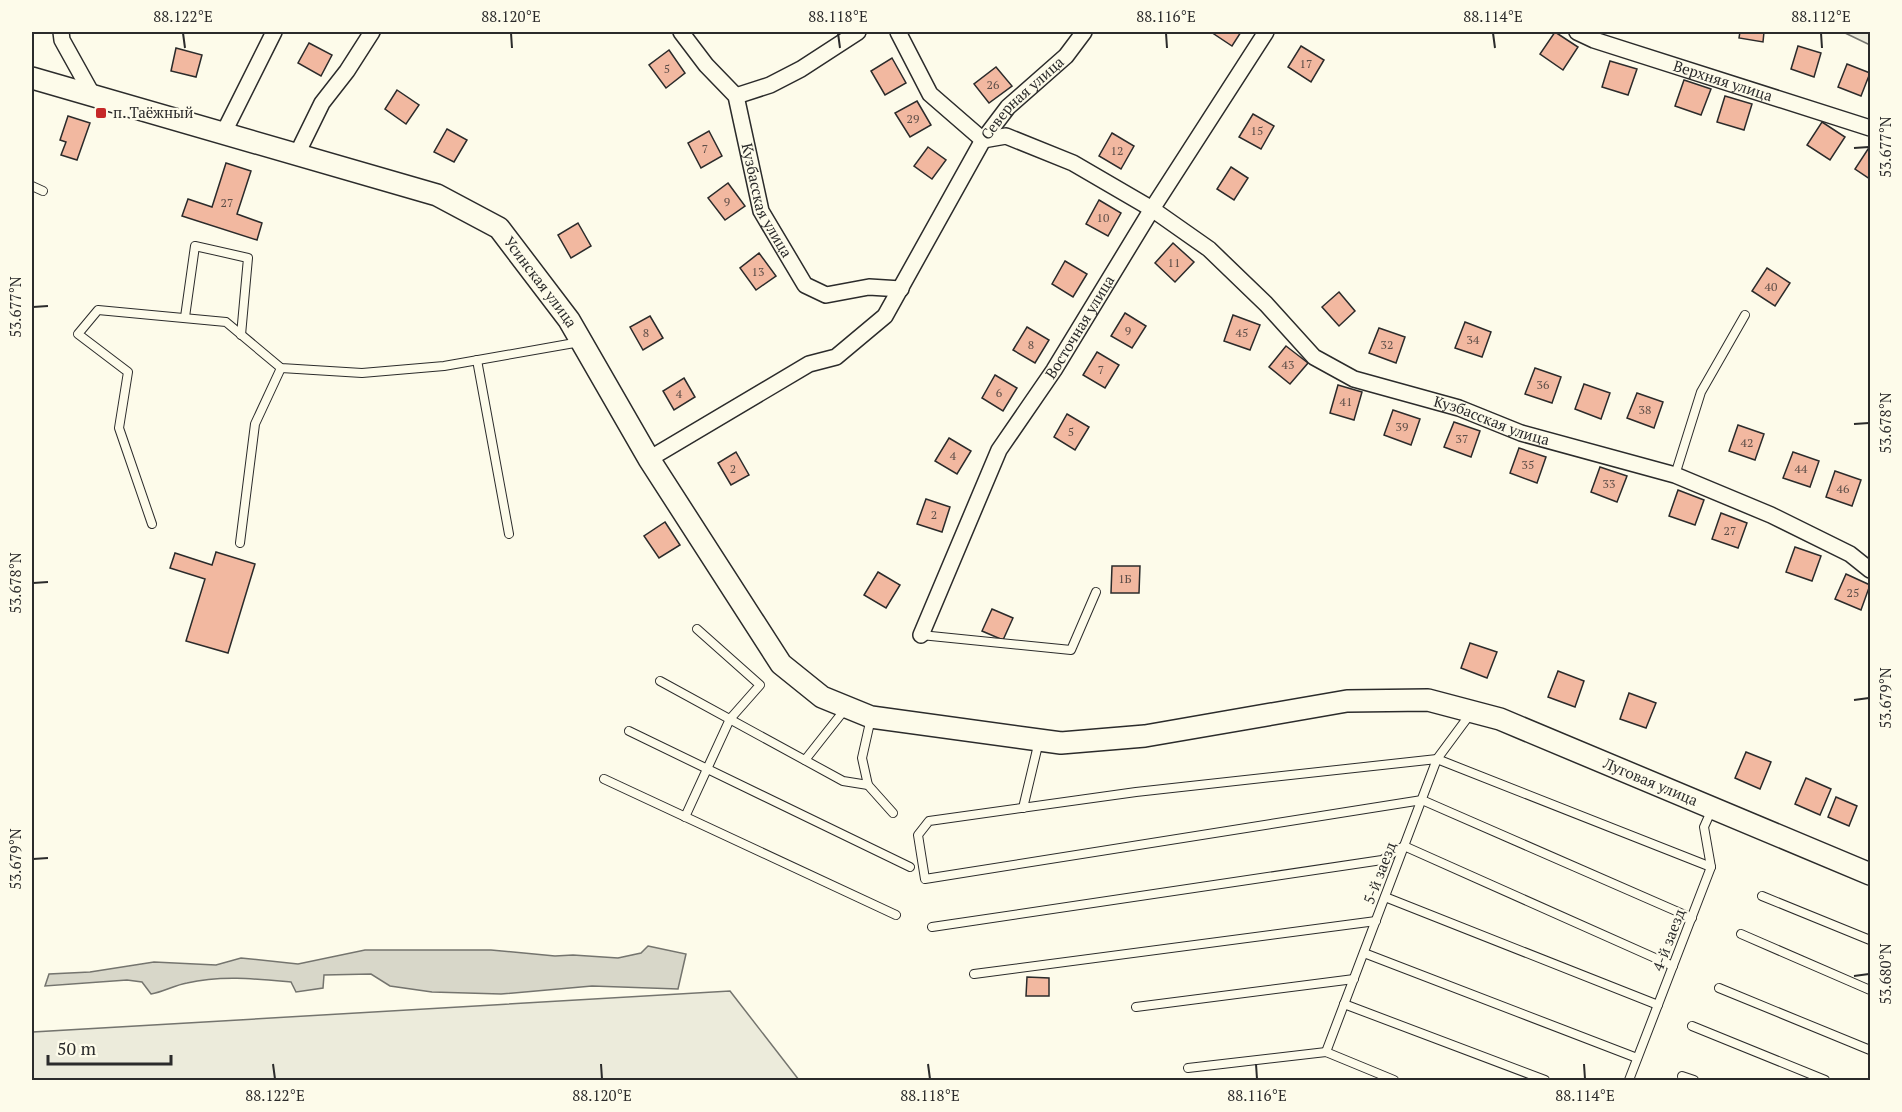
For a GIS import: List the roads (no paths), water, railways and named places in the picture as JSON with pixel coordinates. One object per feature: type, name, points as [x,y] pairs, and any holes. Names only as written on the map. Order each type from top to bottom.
[{"type":"street","points":[[61,32],[62,40],[92,94]]},
{"type":"street","points":[[224,132],[274,32]]},
{"type":"street","points":[[297,154],[322,103],[347,71],[372,32]]},
{"type":"street","points":[[681,32],[706,65],[735,96],[770,85],[801,69],[858,32]]},
{"type":"street","name":"Северная улица","points":[[898,32],[930,94],[983,140],[1008,106],[1066,56],[1084,32]]},
{"type":"street","name":"Восточная улица","points":[[921,635],[999,450],[1054,370],[1152,210],[1266,32]]},
{"type":"street","name":"Верхняя улица","points":[[1577,32],[1605,44],[1870,128]]},
{"type":"street","name":"Усинская улица","points":[[32,78],[437,195],[499,228],[569,320],[649,459],[781,664],[822,696],[871,717],[1039,740]]},
{"type":"street","name":"Кузбасская улица","points":[[735,96],[761,211],[805,285],[826,295],[869,287],[901,289]]},
{"type":"street","name":"Кузбасская улица","points":[[983,140],[1006,136],[1073,163],[1152,210],[1209,249],[1266,304],[1314,357],[1354,379],[1460,408],[1521,433],[1675,475],[1781,520],[1850,554],[1870,570]]},
{"type":"street","points":[[649,459],[809,364],[836,357],[885,316],[983,140]]},
{"type":"street","name":"Луговая улица","points":[[1039,740],[1061,743],[1145,736],[1347,700],[1428,700],[1500,718],[1870,874]]},
{"type":"lane","points":[[32,186],[43,191]]},
{"type":"lane","points":[[185,317],[195,246],[248,258],[241,335]]},
{"type":"lane","points":[[152,524],[119,428],[128,372],[78,334],[98,310],[226,322],[281,368],[362,373],[444,366],[581,341]]},
{"type":"lane","points":[[1675,475],[1701,392],[1745,315]]},
{"type":"lane","points":[[477,360],[509,534]]},
{"type":"lane","points":[[240,543],[255,424],[281,368]]},
{"type":"lane","points":[[921,635],[1071,650],[1096,592]]},
{"type":"lane","points":[[686,817],[730,719],[760,685],[697,629]]},
{"type":"lane","points":[[660,681],[843,781],[868,785]]},
{"type":"lane","points":[[805,760],[847,707]]},
{"type":"lane","name":"5-й заезд","points":[[1326,1052],[1437,759],[1472,711]]},
{"type":"lane","points":[[871,717],[862,758],[868,785],[893,813]]},
{"type":"lane","points":[[629,731],[910,867]]},
{"type":"lane","points":[[1023,808],[1039,740]]},
{"type":"lane","points":[[1692,918],[1422,800],[925,879],[918,835],[929,821],[1148,790],[1437,759],[1711,867]]},
{"type":"lane","points":[[603,779],[896,915]]},
{"type":"lane","points":[[1711,867],[1704,827],[1712,808]]},
{"type":"lane","points":[[932,927],[1382,860],[1404,846],[1673,966]]},
{"type":"lane","name":"4-й заезд","points":[[1629,1080],[1711,867]]},
{"type":"lane","points":[[1762,896],[1870,940]]},
{"type":"lane","points":[[1385,897],[1658,1005]]},
{"type":"lane","points":[[974,974],[1376,921]]},
{"type":"lane","points":[[1741,934],[1870,990]]},
{"type":"lane","points":[[1364,953],[1637,1058]]},
{"type":"lane","points":[[1136,1007],[1354,979]]},
{"type":"lane","points":[[1719,988],[1870,1050]]},
{"type":"lane","points":[[1344,1004],[1545,1080]]},
{"type":"lane","points":[[1692,1026],[1825,1080]]},
{"type":"lane","points":[[1188,1068],[1326,1052],[1394,1080]]},
{"type":"lane","points":[[1682,1076],[1694,1080]]},
{"type":"place","name":"п. Таёжный","points":[[101,113]]}]
